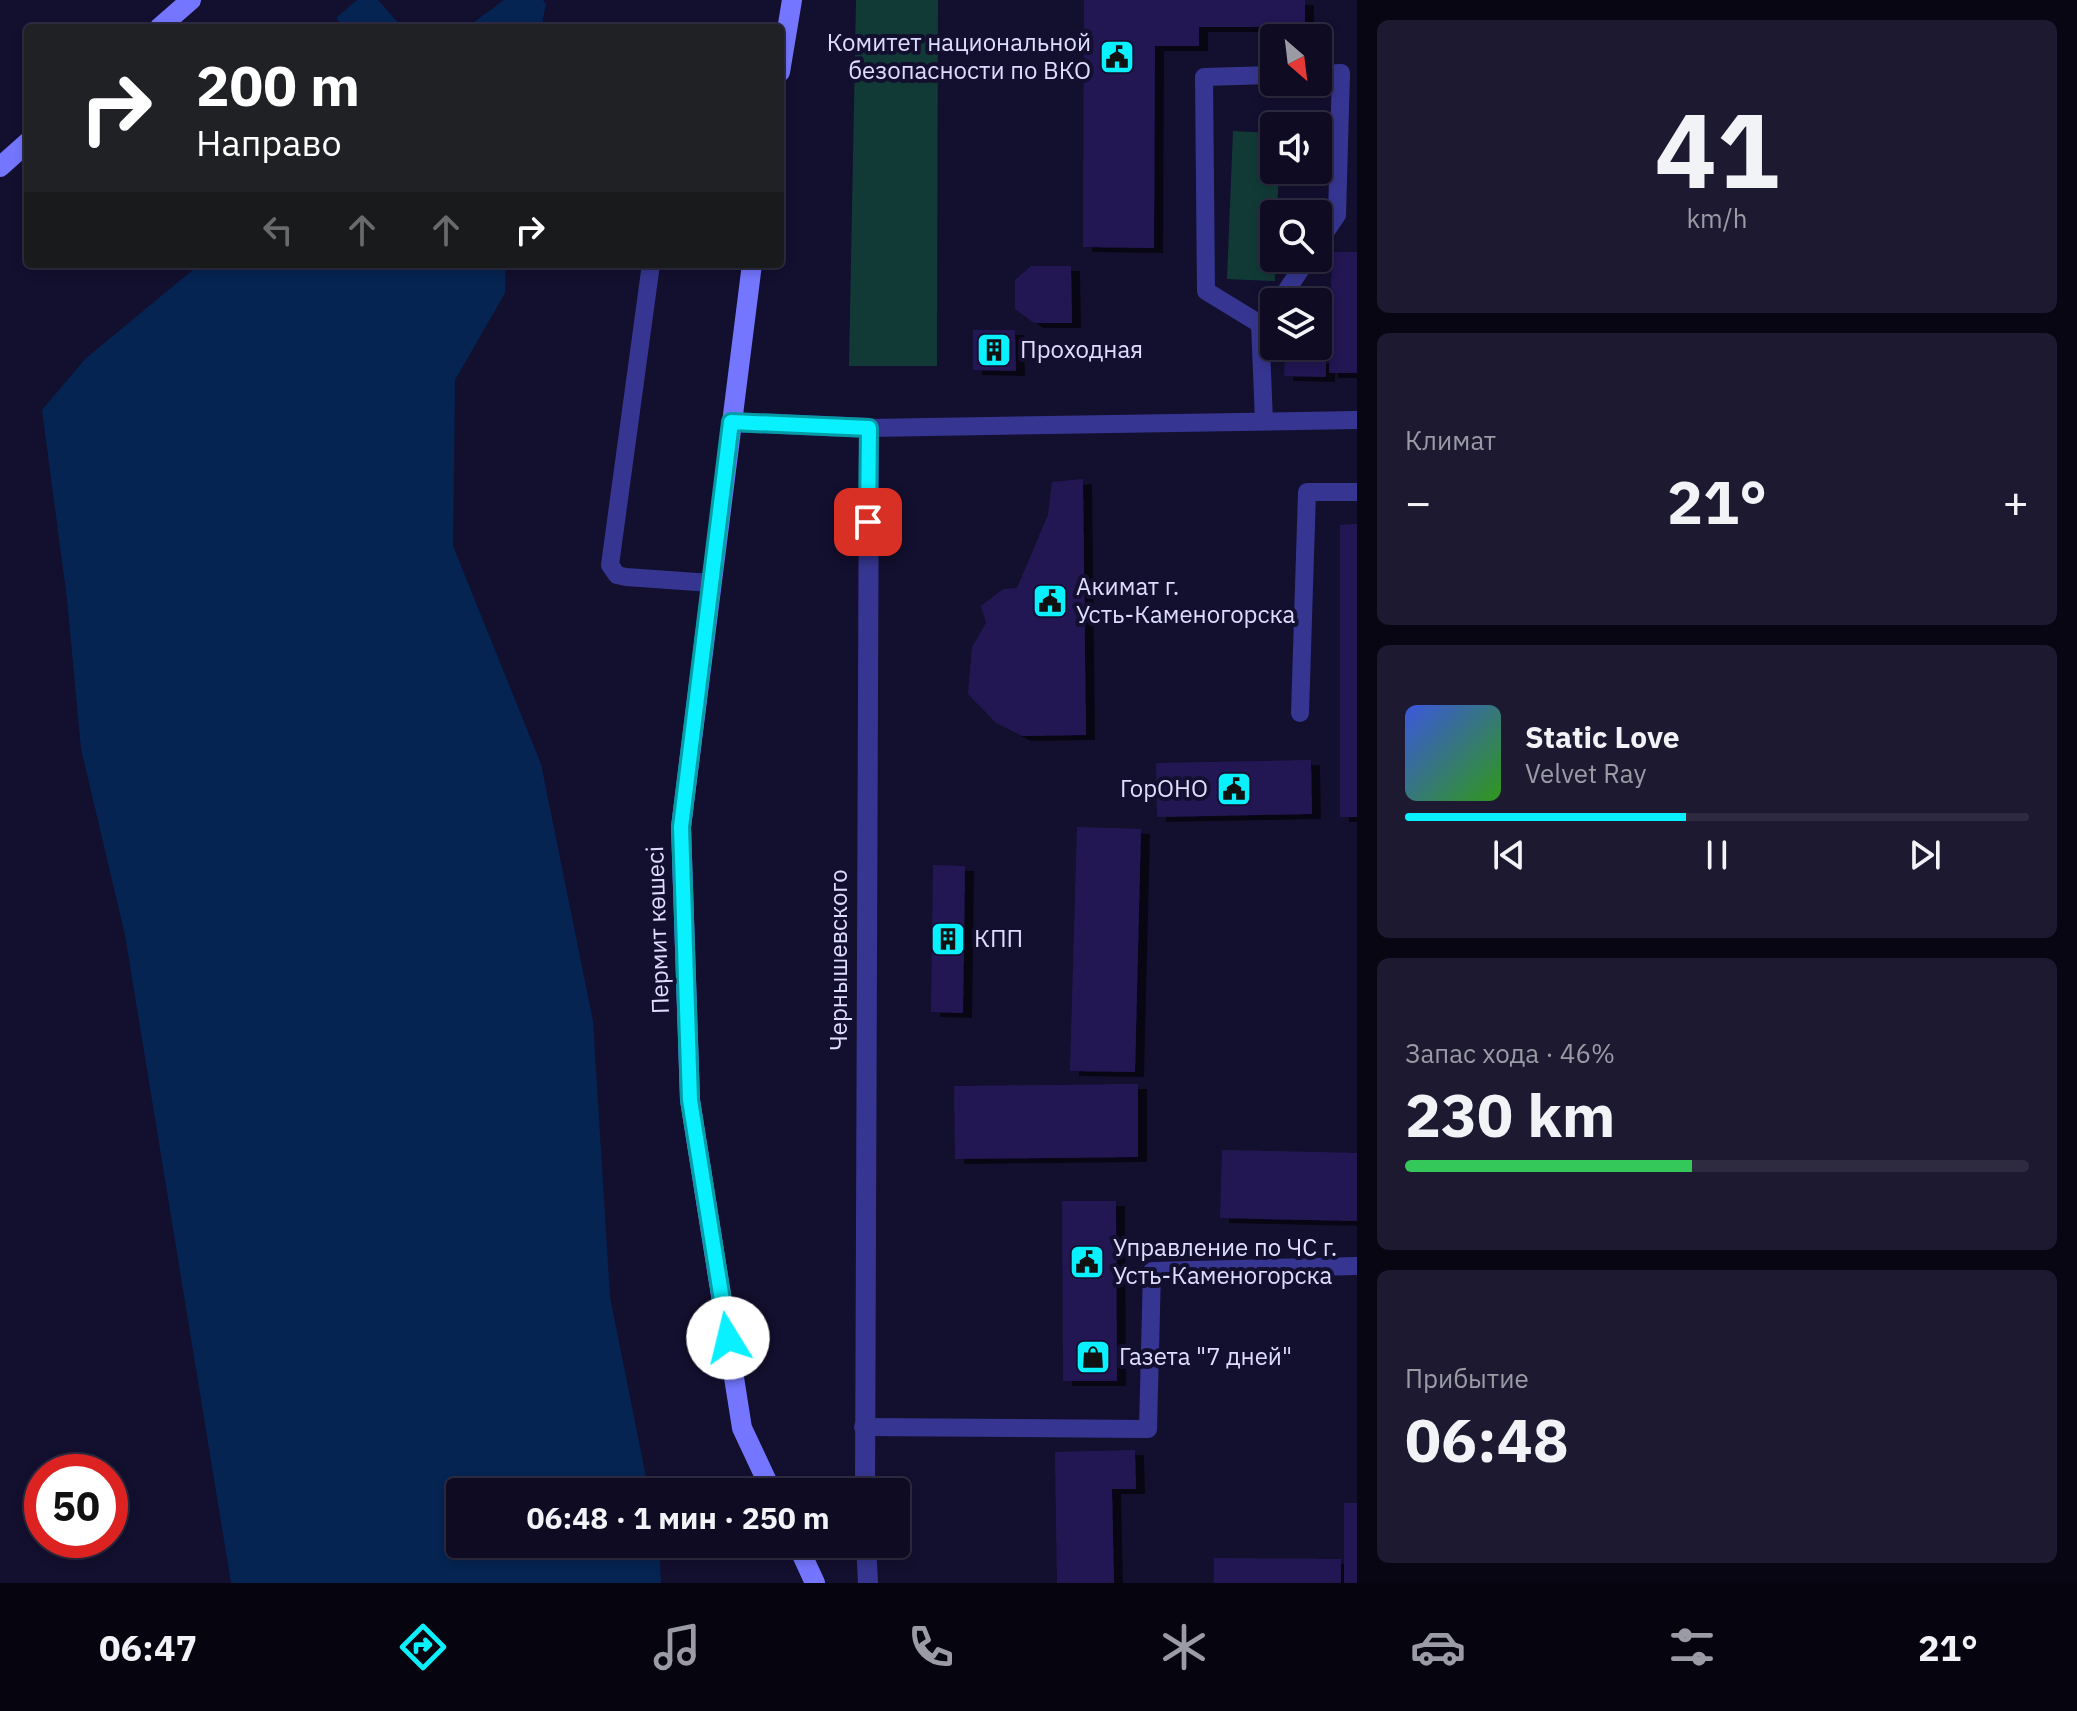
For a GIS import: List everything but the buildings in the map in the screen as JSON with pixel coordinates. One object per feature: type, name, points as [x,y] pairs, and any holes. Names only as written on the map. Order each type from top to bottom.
[{"type":"main road","points":[[164,24],[191,0]]},
{"type":"main road","points":[[784,48],[792,0]]},
{"type":"main road","points":[[0,167],[24,146]]},
{"type":"main road","name":"Пермит көшесі","points":[[751,268],[681,827],[690,1100],[742,1428],[765,1478]]},
{"type":"main road","points":[[803,1558],[815,1583]]},
{"type":"street","points":[[731,422],[869,428]]},
{"type":"street","name":"Чернышевского","points":[[865,1478],[869,428]]},
{"type":"street","points":[[867,1558],[868,1583]]},
{"type":"lane","points":[[1332,73],[1341,73],[1337,215],[1332,222]]},
{"type":"lane","points":[[1260,75],[1204,77],[1206,291],[1260,324]]},
{"type":"lane","points":[[650,268],[610,565],[617,575],[626,577],[711,583]]},
{"type":"lane","points":[[1261,360],[1264,421]]},
{"type":"lane","points":[[869,428],[1357,420]]},
{"type":"lane","points":[[1300,713],[1307,492],[1357,492]]},
{"type":"lane","points":[[863,1427],[1148,1429],[1152,1271],[1357,1266]]},
{"type":"green space","points":[[856,0],[938,0],[937,366],[849,366]]},
{"type":"green space","points":[[1233,131],[1260,132],[1260,184],[1278,184],[1278,200],[1260,200],[1260,272],[1275,272],[1275,281],[1227,279]]},
{"type":"water","points":[[357,0],[378,0],[399,24],[341,24],[336,18]]},
{"type":"water","points":[[504,0],[543,0],[546,4],[542,24],[471,24]]},
{"type":"water","points":[[195,268],[506,268],[505,293],[455,380],[453,546],[541,764],[593,1021],[610,1297],[646,1478],[446,1478],[446,1558],[660,1558],[661,1583],[231,1583],[125,935],[81,749],[67,599],[42,410],[85,359]]},
{"type":"place","name":"Комитет национальной безопасности по ВКО","points":[[1117,57]]},
{"type":"place","name":"Проходная","points":[[994,350]]},
{"type":"place","name":"Акимат г. Усть-Каменогорска","points":[[1050,601]]},
{"type":"place","name":"ГорОНО","points":[[1234,789]]},
{"type":"place","name":"КПП","points":[[948,939]]},
{"type":"place","name":"Управление по ЧС г. Усть-Каменогорска","points":[[1087,1262]]},
{"type":"place","name":"Газета \"7 дней\"","points":[[1093,1357]]},
{"type":"route","points":[[728,1338],[690,1100],[681,827],[731,422],[869,428],[868,522]]}]
